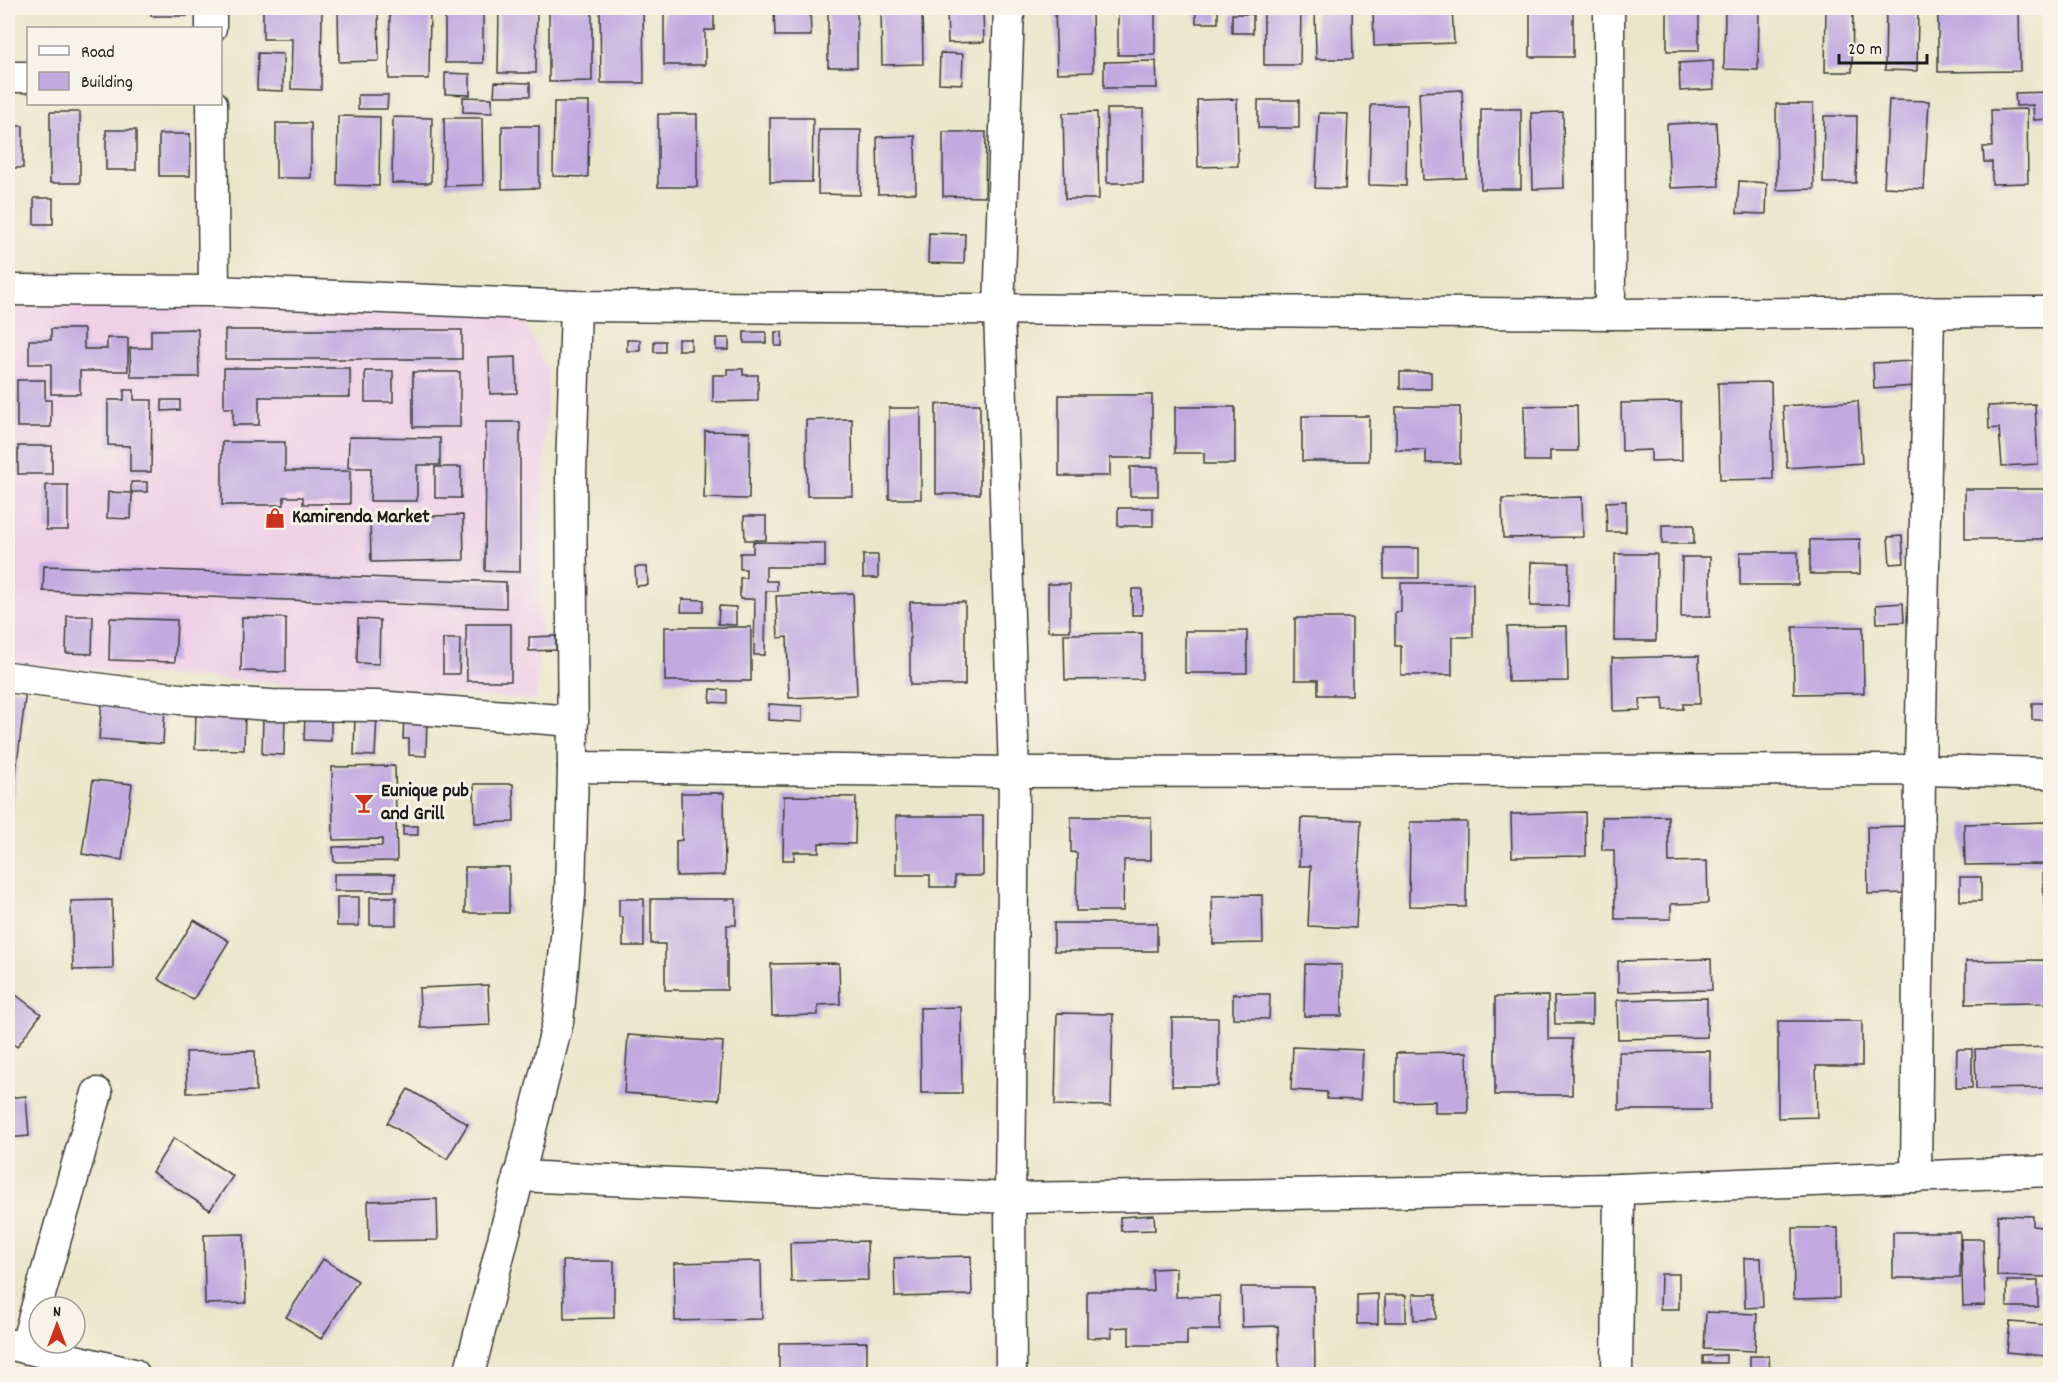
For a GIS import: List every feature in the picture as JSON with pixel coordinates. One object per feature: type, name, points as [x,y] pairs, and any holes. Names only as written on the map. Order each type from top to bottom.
[{"type":"street","points":[[211,8],[211,27]]},
{"type":"street","points":[[1009,8],[999,310],[1014,772],[1010,1198],[1011,1374]]},
{"type":"street","points":[[1609,8],[1610,314]]},
{"type":"street","points":[[8,77],[27,77]]},
{"type":"street","points":[[212,105],[214,291]]},
{"type":"street","points":[[8,290],[214,291],[576,306],[1610,314],[2050,312]]},
{"type":"street","points":[[469,1374],[558,1023],[570,895],[573,767],[571,473],[576,306]]},
{"type":"street","points":[[1916,1177],[1920,770],[1929,312]]},
{"type":"street","points":[[8,677],[180,699],[271,705],[376,706],[573,721]]},
{"type":"street","points":[[573,767],[1014,772],[1920,770],[2050,772]]},
{"type":"street","points":[[97,1094],[16,1346],[134,1374]]},
{"type":"street","points":[[518,1176],[1010,1198],[1619,1189],[2050,1170]]},
{"type":"street","points":[[1617,1374],[1619,1189]]},
{"type":"shaded area","name":"Kamirenda Market","points":[[8,301],[506,311],[525,323],[548,371],[537,700],[8,665]]},
{"type":"building","points":[[151,8],[187,8],[187,16],[151,16]]},
{"type":"building","points":[[263,8],[322,8],[321,90],[291,89],[292,39],[263,39]]},
{"type":"building","points":[[338,8],[378,8],[379,61],[339,62]]},
{"type":"building","points":[[390,8],[430,8],[429,79],[389,79]]},
{"type":"building","points":[[445,8],[483,8],[483,63],[445,63]]},
{"type":"building","points":[[499,8],[537,8],[536,73],[498,73]]},
{"type":"building","points":[[549,8],[592,8],[592,81],[549,82]]},
{"type":"building","points":[[600,8],[643,8],[644,83],[601,83]]},
{"type":"building","points":[[664,8],[714,8],[714,30],[705,30],[705,65],[664,65]]},
{"type":"building","points":[[774,8],[810,8],[811,36],[775,36]]},
{"type":"building","points":[[828,8],[857,8],[857,67],[828,67]]},
{"type":"building","points":[[881,8],[922,8],[923,64],[882,65]]},
{"type":"building","points":[[947,8],[983,8],[984,42],[948,43]]},
{"type":"building","points":[[1055,8],[1092,8],[1093,72],[1057,73]]},
{"type":"building","points":[[1118,8],[1155,8],[1155,55],[1118,55]]},
{"type":"building","points":[[1196,8],[1218,8],[1218,23],[1196,23]]},
{"type":"building","points":[[1264,8],[1301,8],[1300,65],[1264,65]]},
{"type":"building","points":[[1315,8],[1352,8],[1353,59],[1316,59]]},
{"type":"building","points":[[1373,8],[1452,8],[1454,43],[1374,46]]},
{"type":"building","points":[[1530,8],[1573,8],[1573,57],[1530,57]]},
{"type":"building","points":[[1667,8],[1699,8],[1699,51],[1667,51]]},
{"type":"building","points":[[1725,8],[1759,8],[1758,70],[1724,69]]},
{"type":"building","points":[[1826,8],[1853,8],[1852,72],[1825,72]]},
{"type":"building","points":[[1886,8],[1918,8],[1917,71],[1885,70]]},
{"type":"building","points":[[1938,8],[2019,8],[2020,71],[1938,72]]},
{"type":"building","points":[[1232,14],[1253,14],[1253,33],[1232,33]]},
{"type":"building","points":[[258,53],[283,54],[283,91],[257,90]]},
{"type":"building","points":[[940,53],[963,54],[962,84],[939,83]]},
{"type":"building","points":[[1156,61],[1157,88],[1104,88],[1104,62]]},
{"type":"building","points":[[1713,61],[1714,89],[1680,91],[1679,63]]},
{"type":"building","points":[[445,73],[470,74],[470,95],[445,94]]},
{"type":"building","points":[[495,82],[530,83],[530,96],[494,96]]},
{"type":"building","points":[[1462,90],[1466,178],[1423,180],[1419,92]]},
{"type":"building","points":[[2048,92],[2050,119],[2034,120],[2033,105],[2016,106],[2015,93]]},
{"type":"building","points":[[358,95],[388,95],[387,109],[358,109]]},
{"type":"building","points":[[463,97],[492,98],[492,113],[463,112]]},
{"type":"building","points":[[1237,99],[1238,166],[1198,167],[1197,100]]},
{"type":"building","points":[[1258,100],[1299,100],[1299,128],[1258,128]]},
{"type":"building","points":[[1889,100],[1929,101],[1924,189],[1884,187]]},
{"type":"building","points":[[554,102],[589,102],[588,177],[553,176]]},
{"type":"building","points":[[1776,104],[1813,104],[1814,189],[1777,190]]},
{"type":"building","points":[[1371,105],[1407,105],[1406,186],[1369,185]]},
{"type":"building","points":[[1107,109],[1143,109],[1143,183],[1107,183]]},
{"type":"building","points":[[1481,109],[1521,109],[1521,189],[1481,189]]},
{"type":"building","points":[[2027,109],[2028,183],[1992,184],[1992,162],[1984,162],[1983,147],[1992,147],[1991,110]]},
{"type":"building","points":[[50,112],[80,112],[80,183],[50,183]]},
{"type":"building","points":[[1097,112],[1099,199],[1065,199],[1063,113]]},
{"type":"building","points":[[1563,112],[1564,188],[1533,189],[1531,113]]},
{"type":"building","points":[[1319,113],[1348,114],[1345,189],[1315,188]]},
{"type":"building","points":[[658,114],[697,114],[697,187],[658,187]]},
{"type":"building","points":[[338,116],[380,117],[379,186],[337,185]]},
{"type":"building","points":[[1824,116],[1857,116],[1856,183],[1823,183]]},
{"type":"building","points":[[393,117],[432,118],[431,183],[392,183]]},
{"type":"building","points":[[444,118],[482,118],[483,185],[445,186]]},
{"type":"building","points":[[770,118],[813,118],[812,182],[770,182]]},
{"type":"building","points":[[1716,122],[1719,186],[1670,188],[1667,124]]},
{"type":"building","points":[[276,123],[311,123],[311,178],[276,178]]},
{"type":"building","points":[[8,126],[23,126],[23,168],[8,168]]},
{"type":"building","points":[[502,126],[539,126],[539,188],[502,189]]},
{"type":"building","points":[[106,130],[136,130],[136,170],[106,170]]},
{"type":"building","points":[[819,130],[861,130],[860,195],[818,194]]},
{"type":"building","points":[[943,132],[986,132],[985,197],[943,196]]},
{"type":"building","points":[[159,134],[190,134],[190,176],[159,176]]},
{"type":"building","points":[[915,136],[916,193],[878,194],[877,137]]},
{"type":"building","points":[[1739,181],[1767,183],[1766,214],[1737,213]]},
{"type":"building","points":[[34,198],[53,198],[53,224],[34,224]]},
{"type":"building","points":[[929,233],[965,234],[964,264],[928,263]]},
{"type":"building","points":[[51,329],[84,329],[84,349],[107,349],[107,338],[128,338],[128,371],[80,371],[80,394],[51,394],[51,364],[29,364],[29,340],[51,340]]},
{"type":"building","points":[[198,329],[199,377],[131,377],[130,348],[151,348],[151,330]]},
{"type":"building","points":[[225,330],[462,330],[462,359],[225,359]]},
{"type":"building","points":[[744,332],[766,332],[766,343],[744,343]]},
{"type":"building","points":[[775,332],[782,332],[782,346],[775,346]]},
{"type":"building","points":[[716,338],[729,338],[729,350],[716,350]]},
{"type":"building","points":[[678,339],[691,339],[691,350],[678,350]]},
{"type":"building","points":[[627,340],[640,340],[640,351],[627,351]]},
{"type":"building","points":[[654,341],[665,341],[665,352],[654,352]]},
{"type":"building","points":[[516,357],[517,393],[490,394],[489,358]]},
{"type":"building","points":[[1913,361],[1914,386],[1874,389],[1873,363]]},
{"type":"building","points":[[224,368],[350,368],[350,397],[259,397],[259,425],[233,425],[233,408],[224,408]]},
{"type":"building","points":[[727,369],[743,369],[743,375],[758,375],[758,401],[713,402],[713,375],[727,375]]},
{"type":"building","points":[[365,371],[393,371],[393,402],[365,402]]},
{"type":"building","points":[[413,372],[460,372],[460,427],[413,427]]},
{"type":"building","points":[[1400,372],[1431,372],[1431,389],[1400,389]]},
{"type":"building","points":[[17,380],[45,380],[45,400],[51,400],[51,427],[17,427]]},
{"type":"building","points":[[1771,382],[1773,479],[1720,480],[1718,383]]},
{"type":"building","points":[[124,390],[134,390],[134,400],[152,400],[151,472],[130,472],[130,446],[108,445],[108,400],[124,400]]},
{"type":"building","points":[[1059,395],[1152,395],[1152,458],[1110,458],[1110,476],[1059,476]]},
{"type":"building","points":[[162,400],[180,400],[180,410],[162,411]]},
{"type":"building","points":[[1858,401],[1862,463],[1787,468],[1783,406]]},
{"type":"building","points":[[1681,402],[1682,460],[1651,461],[1651,450],[1622,451],[1621,403]]},
{"type":"building","points":[[936,404],[980,404],[980,494],[936,494]]},
{"type":"building","points":[[2035,404],[2038,464],[2002,466],[1999,428],[1989,429],[1988,406]]},
{"type":"building","points":[[1577,405],[1578,451],[1550,451],[1550,461],[1525,461],[1524,406]]},
{"type":"building","points":[[1175,407],[1235,407],[1235,464],[1204,464],[1204,453],[1175,453]]},
{"type":"building","points":[[1396,407],[1460,407],[1460,463],[1426,463],[1426,450],[1396,450]]},
{"type":"building","points":[[889,408],[921,408],[921,499],[889,499]]},
{"type":"building","points":[[1302,416],[1369,416],[1369,461],[1302,461]]},
{"type":"building","points":[[852,419],[853,496],[807,496],[806,420]]},
{"type":"building","points":[[486,422],[520,422],[520,572],[485,571]]},
{"type":"building","points":[[705,431],[750,432],[749,499],[704,498]]},
{"type":"building","points":[[349,437],[440,438],[440,465],[417,465],[417,501],[370,501],[371,468],[348,468]]},
{"type":"building","points":[[222,442],[285,442],[285,471],[350,471],[350,504],[303,504],[303,497],[284,497],[284,505],[222,505]]},
{"type":"building","points":[[18,446],[52,446],[52,474],[18,474]]},
{"type":"building","points":[[435,467],[461,467],[461,498],[435,498]]},
{"type":"building","points":[[1130,467],[1158,467],[1158,496],[1130,496]]},
{"type":"building","points":[[131,482],[147,482],[147,492],[131,492]]},
{"type":"building","points":[[46,485],[68,485],[68,530],[46,530]]},
{"type":"building","points":[[1965,489],[2050,489],[2050,539],[1965,539]]},
{"type":"building","points":[[108,492],[132,493],[131,519],[107,518]]},
{"type":"building","points":[[1582,497],[1583,537],[1503,538],[1502,499]]},
{"type":"building","points":[[1626,501],[1626,532],[1607,532],[1606,502]]},
{"type":"building","points":[[1118,508],[1153,508],[1153,526],[1118,526]]},
{"type":"building","points":[[463,515],[464,560],[371,562],[370,518]]},
{"type":"building","points":[[744,516],[766,516],[766,540],[745,540]]},
{"type":"building","points":[[1662,525],[1694,525],[1694,544],[1662,544]]},
{"type":"building","points":[[1902,536],[1904,563],[1890,564],[1888,537]]},
{"type":"building","points":[[1860,539],[1860,574],[1810,574],[1810,540]]},
{"type":"building","points":[[753,542],[825,543],[825,567],[766,567],[766,581],[777,581],[777,591],[766,591],[765,655],[754,655],[755,599],[740,599],[740,578],[746,578],[746,569],[740,569],[740,553],[753,553]]},
{"type":"building","points":[[1384,548],[1419,548],[1419,578],[1384,578]]},
{"type":"building","points":[[1740,552],[1798,552],[1798,585],[1740,585]]},
{"type":"building","points":[[1615,554],[1657,554],[1656,641],[1614,641]]},
{"type":"building","points":[[863,555],[878,555],[878,578],[863,578]]},
{"type":"building","points":[[1682,557],[1710,557],[1710,617],[1681,617]]},
{"type":"building","points":[[1531,562],[1569,563],[1568,606],[1530,606]]},
{"type":"building","points":[[44,566],[506,582],[506,608],[43,591]]},
{"type":"building","points":[[635,567],[647,567],[648,585],[636,586]]},
{"type":"building","points":[[1401,583],[1473,583],[1473,637],[1452,637],[1452,675],[1401,675],[1401,646],[1395,646],[1395,612],[1401,612]]},
{"type":"building","points":[[1048,584],[1070,584],[1070,631],[1048,631]]},
{"type":"building","points":[[1132,589],[1142,589],[1142,615],[1132,615]]},
{"type":"building","points":[[853,593],[857,695],[789,698],[787,637],[778,638],[776,596]]},
{"type":"building","points":[[682,599],[704,600],[703,612],[681,612]]},
{"type":"building","points":[[910,602],[965,602],[965,685],[910,685]]},
{"type":"building","points":[[1903,603],[1904,622],[1877,623],[1876,605]]},
{"type":"building","points":[[719,606],[736,607],[736,625],[718,624]]},
{"type":"building","points":[[67,616],[93,616],[92,654],[66,653]]},
{"type":"building","points":[[242,617],[286,618],[286,672],[241,671]]},
{"type":"building","points":[[110,618],[177,620],[175,662],[109,660]]},
{"type":"building","points":[[1295,618],[1352,618],[1352,695],[1318,695],[1318,680],[1295,680]]},
{"type":"building","points":[[358,619],[380,620],[379,664],[357,663]]},
{"type":"building","points":[[466,624],[511,624],[511,681],[467,681]]},
{"type":"building","points":[[1567,626],[1568,681],[1508,682],[1507,627]]},
{"type":"building","points":[[665,627],[751,627],[751,681],[665,681]]},
{"type":"building","points":[[1793,627],[1863,627],[1864,693],[1794,694]]},
{"type":"building","points":[[1185,631],[1247,631],[1247,673],[1185,673]]},
{"type":"building","points":[[1142,633],[1142,679],[1065,680],[1064,634]]},
{"type":"building","points":[[556,636],[556,650],[529,651],[529,637]]},
{"type":"building","points":[[443,639],[460,639],[459,674],[443,674]]},
{"type":"building","points":[[1699,656],[1700,704],[1683,704],[1683,709],[1664,710],[1663,698],[1640,699],[1640,710],[1613,711],[1612,658]]},
{"type":"building","points":[[8,688],[26,690],[9,831],[8,831]]},
{"type":"building","points":[[711,689],[727,690],[727,703],[710,702]]},
{"type":"building","points":[[102,700],[165,705],[163,744],[99,739]]},
{"type":"building","points":[[2032,703],[2050,703],[2050,720],[2032,720]]},
{"type":"building","points":[[769,704],[802,706],[802,722],[768,720]]},
{"type":"building","points":[[196,710],[245,711],[244,750],[195,749]]},
{"type":"building","points":[[404,714],[427,714],[426,756],[409,755],[409,739],[403,739]]},
{"type":"building","points":[[305,715],[331,715],[331,741],[304,740]]},
{"type":"building","points":[[355,715],[377,715],[375,756],[354,755]]},
{"type":"building","points":[[263,717],[285,717],[284,755],[262,754]]},
{"type":"building","name":"Eunique pub and Grill","points":[[395,766],[397,861],[334,862],[333,847],[382,846],[382,839],[333,840],[332,767]]},
{"type":"building","points":[[93,780],[132,784],[122,860],[82,854]]},
{"type":"building","points":[[474,784],[513,784],[514,822],[475,823]]},
{"type":"building","points":[[681,793],[724,793],[725,875],[676,876],[676,841],[682,840]]},
{"type":"building","points":[[784,796],[856,797],[855,844],[819,843],[819,852],[794,852],[794,860],[783,860]]},
{"type":"building","points":[[1585,812],[1586,856],[1512,857],[1511,814]]},
{"type":"building","points":[[896,816],[983,816],[983,876],[955,876],[955,887],[930,887],[930,875],[896,875]]},
{"type":"building","points":[[1668,816],[1669,862],[1707,861],[1708,903],[1671,904],[1671,919],[1615,919],[1614,850],[1602,850],[1602,817]]},
{"type":"building","points":[[1071,817],[1151,817],[1151,860],[1124,860],[1123,911],[1076,911],[1077,853],[1071,852]]},
{"type":"building","points":[[1301,818],[1361,820],[1356,928],[1308,926],[1311,866],[1299,866]]},
{"type":"building","points":[[1410,822],[1467,822],[1466,907],[1409,906]]},
{"type":"building","points":[[2050,822],[2050,864],[1965,865],[1964,824]]},
{"type":"building","points":[[403,826],[418,826],[418,835],[403,835]]},
{"type":"building","points":[[1908,826],[1909,893],[1868,894],[1867,827]]},
{"type":"building","points":[[465,867],[509,867],[509,913],[465,913]]},
{"type":"building","points":[[2043,871],[2050,871],[2050,905],[2044,905]]},
{"type":"building","points":[[334,874],[395,874],[394,891],[334,891]]},
{"type":"building","points":[[1960,877],[1981,877],[1981,901],[1960,901]]},
{"type":"building","points":[[1262,895],[1263,943],[1213,944],[1212,896]]},
{"type":"building","points":[[337,897],[359,897],[359,926],[337,926]]},
{"type":"building","points":[[370,897],[396,897],[396,925],[370,925]]},
{"type":"building","points":[[619,899],[644,899],[644,946],[623,946],[623,917],[619,917]]},
{"type":"building","points":[[651,899],[736,899],[736,925],[727,925],[727,990],[665,990],[665,944],[651,944]]},
{"type":"building","points":[[112,900],[113,969],[73,970],[71,901]]},
{"type":"building","points":[[194,920],[229,941],[193,1000],[158,979]]},
{"type":"building","points":[[1054,923],[1157,923],[1157,951],[1054,951]]},
{"type":"building","points":[[1711,959],[1712,990],[1618,992],[1618,961]]},
{"type":"building","points":[[2050,960],[2050,1003],[1966,1004],[1966,961]]},
{"type":"building","points":[[839,963],[840,1004],[818,1005],[818,1015],[772,1016],[771,964]]},
{"type":"building","points":[[1305,964],[1342,965],[1342,1016],[1304,1016]]},
{"type":"building","points":[[488,985],[490,1025],[421,1028],[419,988]]},
{"type":"building","points":[[8,989],[41,1014],[17,1047],[8,1040]]},
{"type":"building","points":[[1233,994],[1270,994],[1269,1019],[1233,1018]]},
{"type":"building","points":[[1548,996],[1548,1039],[1572,1039],[1572,1095],[1495,1095],[1495,997]]},
{"type":"building","points":[[1592,996],[1592,1024],[1555,1024],[1554,997]]},
{"type":"building","points":[[1707,998],[1707,1037],[1618,1039],[1617,1000]]},
{"type":"building","points":[[961,1007],[962,1093],[921,1093],[920,1008]]},
{"type":"building","points":[[1057,1013],[1113,1014],[1111,1106],[1055,1105]]},
{"type":"building","points":[[1172,1018],[1218,1018],[1218,1086],[1172,1086]]},
{"type":"building","points":[[1778,1021],[1862,1021],[1862,1066],[1816,1066],[1817,1117],[1778,1118]]},
{"type":"building","points":[[628,1035],[723,1042],[719,1100],[624,1093]]},
{"type":"building","points":[[1293,1047],[1363,1050],[1360,1100],[1327,1099],[1327,1092],[1291,1090]]},
{"type":"building","points":[[2050,1047],[2050,1088],[1976,1089],[1975,1049]]},
{"type":"building","points":[[1957,1049],[1972,1049],[1972,1088],[1956,1088]]},
{"type":"building","points":[[255,1051],[256,1091],[187,1093],[186,1052]]},
{"type":"building","points":[[1710,1051],[1710,1110],[1619,1110],[1619,1052]]},
{"type":"building","points":[[1467,1052],[1468,1113],[1435,1113],[1435,1101],[1396,1102],[1396,1053]]},
{"type":"building","points":[[408,1089],[468,1124],[447,1159],[387,1123]]},
{"type":"building","points":[[26,1096],[29,1136],[8,1138],[8,1098]]},
{"type":"building","points":[[174,1138],[233,1176],[210,1210],[152,1172]]},
{"type":"building","points":[[437,1199],[438,1240],[369,1241],[368,1201]]},
{"type":"building","points":[[1154,1215],[1155,1230],[1121,1231],[1120,1217]]},
{"type":"building","points":[[1998,1215],[2033,1216],[2033,1226],[2050,1228],[2050,1277],[1997,1276]]},
{"type":"building","points":[[1793,1228],[1838,1228],[1839,1298],[1794,1299]]},
{"type":"building","points":[[1893,1232],[1960,1232],[1960,1278],[1893,1278]]},
{"type":"building","points":[[244,1234],[246,1303],[205,1304],[204,1235]]},
{"type":"building","points":[[1961,1239],[1983,1239],[1985,1305],[1963,1306]]},
{"type":"building","points":[[867,1241],[868,1280],[791,1282],[790,1243]]},
{"type":"building","points":[[971,1256],[972,1295],[895,1297],[894,1258]]},
{"type":"building","points":[[1744,1258],[1761,1258],[1763,1307],[1745,1308]]},
{"type":"building","points":[[323,1259],[358,1281],[321,1339],[286,1317]]},
{"type":"building","points":[[563,1261],[614,1261],[614,1318],[564,1319]]},
{"type":"building","points":[[761,1261],[762,1319],[675,1321],[674,1263]]},
{"type":"building","points":[[1176,1268],[1176,1297],[1220,1296],[1220,1330],[1187,1330],[1187,1345],[1129,1345],[1129,1327],[1111,1328],[1112,1337],[1087,1338],[1087,1291],[1153,1291],[1152,1269]]},
{"type":"building","points":[[1661,1274],[1679,1274],[1679,1309],[1660,1309]]},
{"type":"building","points":[[2007,1281],[2038,1281],[2038,1307],[2007,1307]]},
{"type":"building","points":[[1241,1287],[1314,1287],[1315,1374],[1279,1374],[1278,1326],[1242,1327]]},
{"type":"building","points":[[1378,1294],[1378,1324],[1357,1324],[1357,1295]]},
{"type":"building","points":[[1413,1294],[1436,1294],[1436,1319],[1414,1320]]},
{"type":"building","points":[[1385,1295],[1406,1295],[1406,1322],[1385,1322]]},
{"type":"building","points":[[1706,1312],[1757,1314],[1755,1351],[1704,1349]]},
{"type":"building","points":[[2010,1322],[2047,1325],[2045,1356],[2007,1352]]},
{"type":"building","points":[[867,1342],[867,1374],[779,1374],[779,1343]]},
{"type":"building","points":[[1726,1355],[1726,1363],[1703,1363],[1703,1356]]},
{"type":"building","points":[[1750,1356],[1769,1356],[1770,1374],[1750,1374]]},
{"type":"place","name":"Kamirenda Market","points":[[275,518]]},
{"type":"place","name":"Eunique pub and Grill","points":[[364,803]]}]
